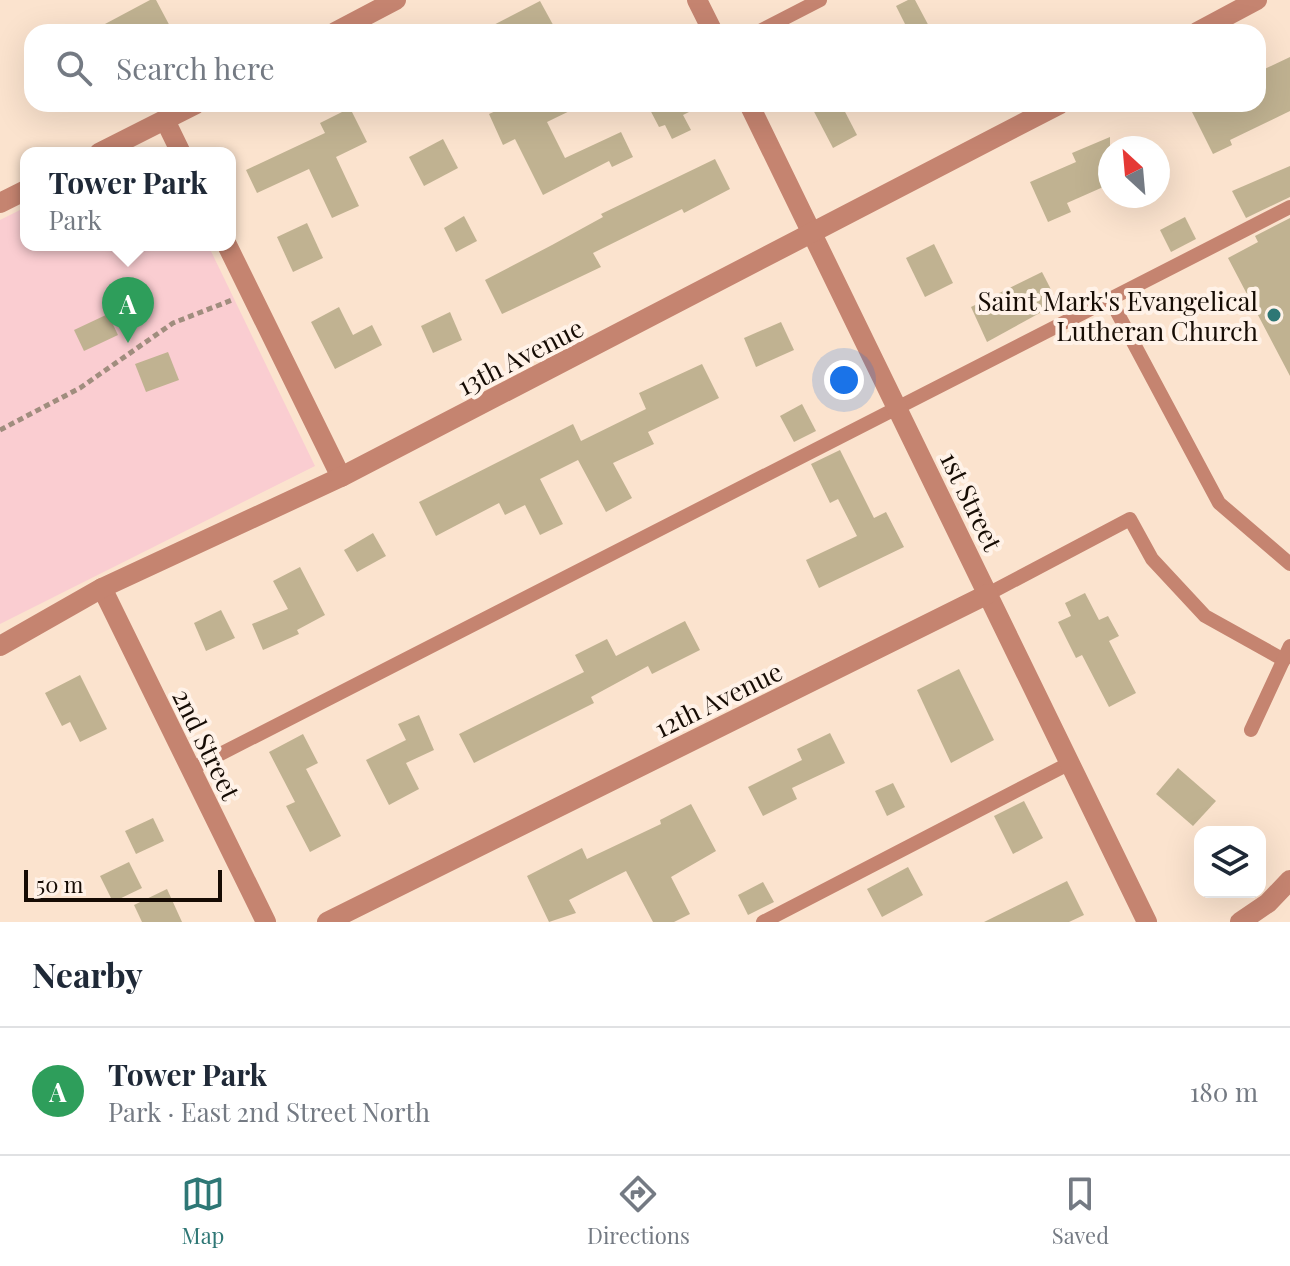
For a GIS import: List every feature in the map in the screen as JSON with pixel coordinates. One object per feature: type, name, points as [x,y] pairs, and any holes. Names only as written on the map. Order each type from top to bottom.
[{"type":"street","points":[[350,24],[396,0]]},
{"type":"street","points":[[697,0],[709,24]]},
{"type":"street","points":[[1212,24],[1257,0]]},
{"type":"street","points":[[111,147],[180,112]]},
{"type":"street","name":"1st Street","points":[[753,112],[1147,922]]},
{"type":"street","name":"13th Avenue","points":[[0,646],[102,588],[341,477],[1045,112]]},
{"type":"street","points":[[165,120],[178,147]]},
{"type":"street","points":[[0,203],[20,193]]},
{"type":"street","points":[[230,251],[341,477]]},
{"type":"street","name":"2nd Street","points":[[102,588],[266,922]]},
{"type":"street","name":"12th Avenue","points":[[327,922],[988,594]]},
{"type":"street","points":[[1240,922],[1268,903],[1290,880]]},
{"type":"lane","points":[[774,24],[820,0]]},
{"type":"lane","points":[[191,769],[1290,207]]},
{"type":"lane","points":[[1110,299],[1219,503],[1290,564]]},
{"type":"lane","name":"12th Avenue","points":[[988,594],[1130,519],[1152,559],[1205,616],[1287,653]]},
{"type":"lane","points":[[1251,730],[1287,653]]},
{"type":"lane","points":[[763,922],[1070,763]]},
{"type":"path","points":[[0,430],[80,388],[173,323],[250,293]]},
{"type":"shaded area","points":[[20,210],[20,251],[211,251],[315,466],[0,624],[0,220]]},
{"type":"building","points":[[150,0],[156,0],[169,24],[105,24]]},
{"type":"building","points":[[915,0],[928,24],[905,24],[896,6]]},
{"type":"building","points":[[540,1],[553,24],[495,24]]},
{"type":"building","points":[[1290,57],[1290,111],[1230,140],[1232,145],[1213,154],[1192,112],[1266,112],[1266,68]]},
{"type":"building","points":[[342,112],[352,112],[367,142],[336,157],[359,206],[332,218],[309,169],[257,193],[246,170],[325,133],[320,123]]},
{"type":"building","points":[[568,112],[547,122],[565,158],[621,132],[633,157],[612,167],[609,161],[543,195],[515,139],[503,145],[489,114]]},
{"type":"building","points":[[651,112],[689,112],[683,115],[691,130],[672,139],[665,125],[659,127]]},
{"type":"building","points":[[814,112],[845,112],[857,135],[833,148]]},
{"type":"building","points":[[443,139],[458,168],[424,186],[409,157]]},
{"type":"building","points":[[1098,142],[1098,189],[1067,203],[1071,212],[1048,222],[1030,182],[1076,162],[1072,153]]},
{"type":"building","points":[[715,159],[730,189],[593,253],[601,267],[502,314],[485,280],[603,217],[601,214]]},
{"type":"building","points":[[1290,166],[1290,197],[1246,218],[1232,191]]},
{"type":"building","points":[[464,216],[477,241],[456,252],[444,228]]},
{"type":"building","points":[[1185,217],[1196,239],[1171,252],[1160,230]]},
{"type":"building","name":"Saint Mark's Evangelical Lutheran Church","points":[[1290,218],[1290,376],[1228,258],[1258,242],[1255,236]]},
{"type":"building","points":[[307,223],[323,258],[293,272],[277,237]]},
{"type":"building","points":[[934,244],[953,283],[925,297],[906,258]]},
{"type":"building","points":[[1042,272],[1058,303],[987,342],[971,307]]},
{"type":"building","points":[[339,307],[353,335],[372,325],[382,345],[335,369],[311,322]]},
{"type":"building","points":[[450,312],[462,340],[433,353],[421,326]]},
{"type":"building","points":[[108,314],[118,335],[84,351],[74,330]]},
{"type":"building","points":[[781,322],[794,350],[756,367],[744,338]]},
{"type":"building","points":[[168,352],[179,380],[146,392],[135,364]]},
{"type":"building","points":[[702,364],[719,398],[648,432],[654,444],[613,463],[632,498],[606,512],[578,460],[540,479],[563,524],[540,535],[525,505],[505,515],[499,503],[436,536],[419,502],[573,424],[581,441],[646,409],[639,393]]},
{"type":"building","points":[[802,404],[816,431],[794,442],[780,416]]},
{"type":"building","points":[[840,450],[874,518],[886,512],[904,547],[819,588],[806,560],[857,536],[838,499],[830,503],[811,464]]},
{"type":"building","points":[[373,533],[386,556],[357,572],[344,550]]},
{"type":"building","points":[[300,567],[325,615],[297,630],[299,634],[263,650],[252,624],[288,609],[273,581]]},
{"type":"building","points":[[1085,593],[1099,620],[1108,616],[1119,636],[1109,641],[1136,693],[1109,707],[1082,655],[1076,658],[1058,622],[1071,616],[1065,603]]},
{"type":"building","points":[[221,610],[235,638],[206,651],[194,623]]},
{"type":"building","points":[[685,621],[700,650],[652,674],[648,666],[591,697],[594,703],[474,763],[459,734],[584,672],[575,655],[607,639],[616,656]]},
{"type":"building","points":[[959,669],[994,740],[951,763],[917,690]]},
{"type":"building","points":[[80,675],[107,729],[80,742],[70,722],[62,726],[45,693]]},
{"type":"building","points":[[419,715],[434,750],[406,763],[419,789],[389,805],[366,760],[406,740],[398,724]]},
{"type":"building","points":[[830,733],[845,763],[792,788],[797,799],[763,816],[748,787],[802,760],[797,749]]},
{"type":"building","points":[[303,734],[318,763],[306,769],[341,836],[310,852],[286,806],[295,802],[269,752]]},
{"type":"building","points":[[1178,768],[1216,801],[1193,826],[1156,794]]},
{"type":"building","points":[[893,783],[905,807],[887,816],[875,791]]},
{"type":"building","points":[[1024,801],[1043,838],[1013,854],[994,816]]},
{"type":"building","points":[[691,804],[716,851],[671,877],[690,914],[674,922],[653,922],[626,871],[569,900],[576,913],[549,922],[527,876],[582,848],[587,859],[661,824],[660,820]]},
{"type":"building","points":[[153,818],[164,841],[136,854],[125,831]]},
{"type":"building","points":[[129,862],[142,888],[113,902],[100,876]]},
{"type":"building","points":[[908,867],[923,895],[882,917],[867,889]]},
{"type":"building","points":[[1067,881],[1084,915],[1069,922],[984,922]]},
{"type":"building","points":[[763,882],[774,902],[748,915],[738,895]]},
{"type":"building","points":[[167,889],[182,922],[142,922],[134,905]]},
{"type":"place","name":"Saint Mark's Evangelical Lutheran Church","points":[[1274,315]]},
{"type":"place","name":"Tower Park","points":[[128,343]]}]
